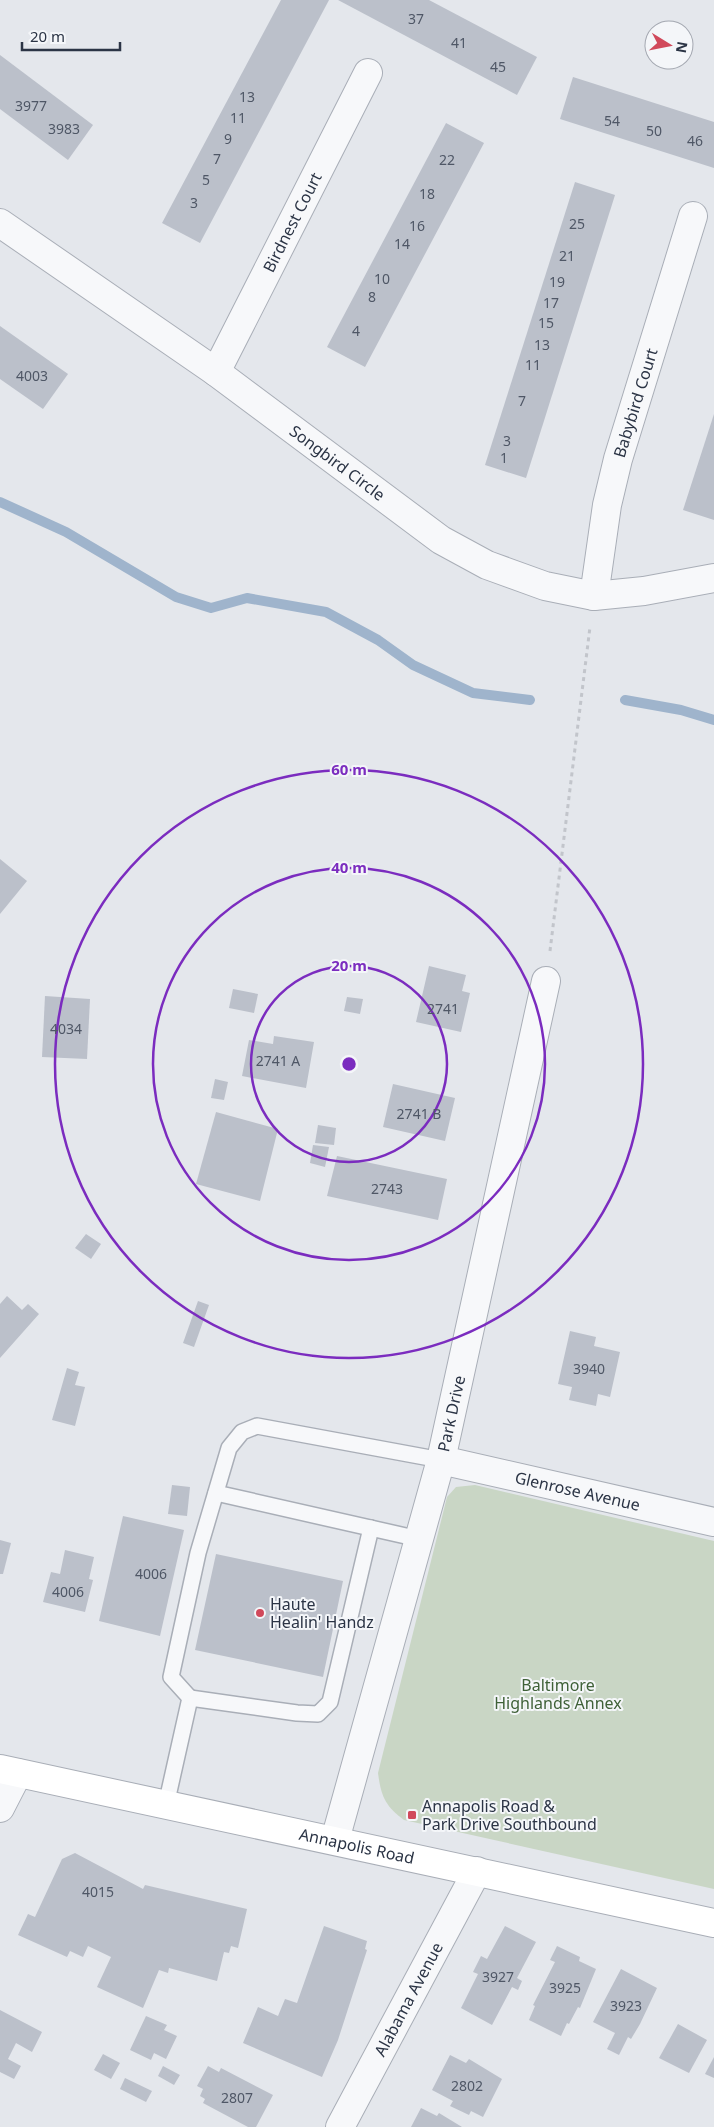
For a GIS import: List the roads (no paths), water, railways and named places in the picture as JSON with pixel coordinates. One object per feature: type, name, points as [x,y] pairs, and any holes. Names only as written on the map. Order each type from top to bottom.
[{"type":"main road","name":"Annapolis Road","points":[[9,1771],[714,1923]]},
{"type":"street","name":"Birdnest Court","points":[[216,372],[368,73]]},
{"type":"street","name":"Babybird Court","points":[[594,596],[607,505],[618,458],[694,216]]},
{"type":"street","name":"Songbird Circle","points":[[0,223],[216,372],[441,540],[487,565],[545,586],[594,596],[644,591],[714,578]]},
{"type":"street","name":"Park Drive","points":[[335,1840],[441,1460],[546,981]]},
{"type":"street","name":"Glenrose Avenue","points":[[441,1460],[714,1522]]},
{"type":"street","points":[[0,1808],[9,1771]]},
{"type":"street","name":"Alabama Avenue","points":[[340,2127],[477,1871]]},
{"type":"lane","points":[[371,1528],[330,1702],[318,1714],[297,1713],[190,1698],[171,1677],[198,1553],[229,1448],[242,1432],[257,1426],[441,1460]]},
{"type":"lane","points":[[216,1493],[419,1539]]},
{"type":"lane","points":[[166,1805],[190,1698]]},
{"type":"waterway","points":[[0,502],[66,532],[176,597],[211,608],[247,598],[326,612],[378,640],[413,665],[473,693],[530,700]]},
{"type":"waterway","points":[[625,700],[681,710],[714,720]]},
{"type":"place","name":"Haute Healin' Handz","points":[[260,1613]]},
{"type":"place","name":"Annapolis Road & Park Drive Southbound","points":[[412,1815]]},
{"type":"park label","name":"Baltimore Highlands Annex","points":[[558,1694]]}]
